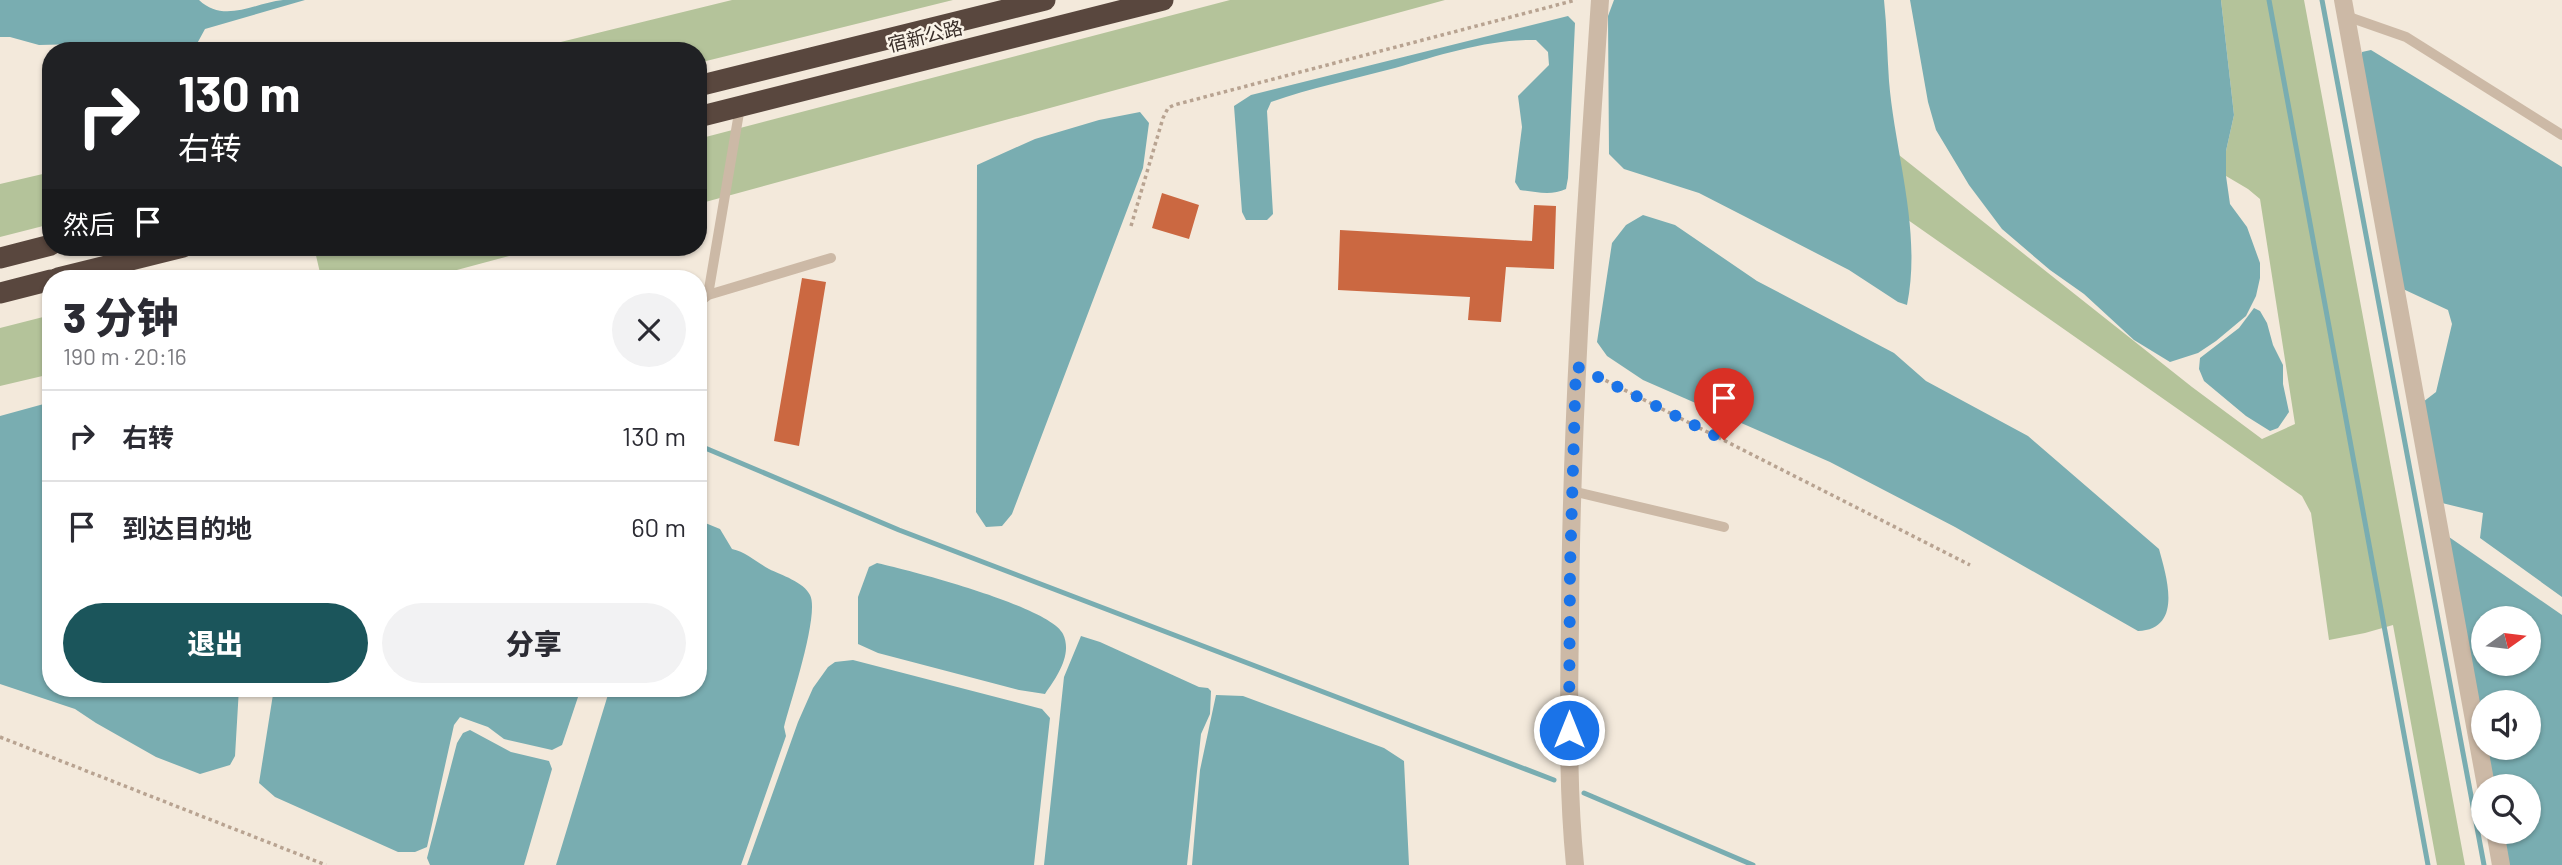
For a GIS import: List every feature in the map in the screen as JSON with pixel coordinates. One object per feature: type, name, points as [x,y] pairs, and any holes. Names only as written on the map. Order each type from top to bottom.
[{"type":"highway","name":"宿新公路","points":[[707,84],[1045,0]]},
{"type":"highway","name":"宿新公路","points":[[707,115],[1163,0]]},
{"type":"highway","points":[[0,258],[42,247]]},
{"type":"highway","points":[[90,270],[147,256]]},
{"type":"highway","points":[[0,293],[42,282]]},
{"type":"street","points":[[1575,865],[1569,784],[1572,491],[1576,366],[1600,0]]},
{"type":"street","points":[[2345,8],[2484,774]]},
{"type":"street","points":[[2497,844],[2501,865]]},
{"type":"lane","points":[[2345,8],[2406,37],[2562,135]]},
{"type":"lane","points":[[740,107],[708,295],[831,258]]},
{"type":"lane","points":[[1572,491],[1724,527]]},
{"type":"path","points":[[1131,226],[1168,108],[1576,0]]},
{"type":"path","points":[[1576,366],[1970,565]]},
{"type":"path","points":[[0,737],[327,865]]},
{"type":"green space","points":[[732,0],[953,0],[707,61],[707,42],[561,42]]},
{"type":"green space","points":[[1230,0],[1445,0],[707,202],[707,137]]},
{"type":"green space","points":[[2221,0],[2304,0],[2465,865],[2437,865],[2393,625],[2329,640],[2311,513],[2302,496],[1908,220],[1899,155],[2192,387],[2262,439],[2295,424],[2260,199],[2226,176],[2226,151],[2234,115]]},
{"type":"green space","points":[[42,174],[42,226],[0,237],[0,184]]},
{"type":"green space","points":[[316,256],[509,256],[457,270],[319,270]]},
{"type":"green space","points":[[42,317],[42,376],[0,386],[0,328]]},
{"type":"water","points":[[0,0],[199,0],[219,11],[229,11],[283,0],[305,0],[205,29],[198,42],[42,42],[39,45],[0,37]]},
{"type":"water","points":[[1614,0],[1884,0],[1892,109],[1909,221],[1911,277],[1907,305],[1849,270],[1699,193],[1624,169],[1609,154],[1608,16]]},
{"type":"water","points":[[1910,0],[2221,0],[2234,115],[2226,151],[2230,204],[2247,227],[2260,263],[2256,296],[2246,316],[2198,353],[2170,362],[2134,340],[2084,294],[2050,270],[2002,229],[1969,185],[1936,130],[1928,102]]},
{"type":"water","points":[[1568,16],[1575,23],[1566,189],[1549,193],[1532,192],[1520,190],[1515,182],[1522,127],[1518,96],[1549,65],[1548,52],[1536,40],[1518,40],[1465,49],[1271,102],[1267,111],[1273,214],[1267,220],[1246,220],[1242,212],[1234,106],[1251,95]]},
{"type":"water","points":[[2371,50],[2562,167],[2562,597],[2480,538],[2483,513],[2442,503],[2423,402],[2436,392],[2452,324],[2448,310],[2403,289],[2362,61],[2362,52]]},
{"type":"water","points":[[1140,112],[1149,123],[1143,168],[1012,514],[1002,526],[986,527],[976,512],[977,165],[1035,139],[1099,120]]},
{"type":"water","points":[[1643,215],[1675,225],[1757,281],[1894,353],[1926,381],[2028,436],[2159,549],[2168,587],[2167,612],[2161,621],[2152,628],[2138,631],[1955,527],[1830,462],[1643,380],[1607,356],[1597,342],[1612,243],[1626,225]]},
{"type":"water","points":[[2254,308],[2260,311],[2267,323],[2273,345],[2283,365],[2283,384],[2289,412],[2278,428],[2270,431],[2246,416],[2204,381],[2199,369],[2200,358],[2239,328]]},
{"type":"water","points":[[42,404],[42,697],[238,697],[235,756],[230,765],[200,774],[156,757],[75,709],[0,684],[0,416]]},
{"type":"water","points":[[707,524],[720,529],[732,549],[803,586],[810,595],[812,605],[808,639],[784,727],[786,736],[741,865],[556,865],[607,697],[707,697]]},
{"type":"water","points":[[2449,537],[2562,615],[2562,865],[2508,865],[2503,844],[2541,844],[2541,774],[2489,774],[2486,760],[2541,760],[2541,690],[2474,690],[2472,676],[2541,676],[2541,606],[2471,606],[2471,669]]},
{"type":"water","points":[[877,563],[978,591],[1033,612],[1053,623],[1063,634],[1066,650],[1062,666],[1045,694],[1019,690],[878,653],[858,644],[858,597],[869,567]]},
{"type":"water","points":[[1081,636],[1211,691],[1210,714],[1201,734],[1187,865],[1044,865],[1064,677]]},
{"type":"water","points":[[853,660],[1042,709],[1050,718],[1034,865],[747,865],[798,722],[813,688],[828,667],[835,662]]},
{"type":"water","points":[[1216,695],[1243,696],[1384,748],[1404,761],[1409,865],[1192,865],[1200,770]]},
{"type":"water","points":[[273,697],[578,697],[562,745],[552,750],[504,739],[488,727],[460,717],[454,725],[427,847],[415,852],[398,852],[275,797],[259,783]]},
{"type":"water","points":[[470,730],[511,752],[549,761],[552,769],[524,865],[430,865],[427,858],[457,743],[463,733]]},
{"type":"building","points":[[1162,193],[1199,205],[1189,239],[1152,228]]},
{"type":"building","points":[[1534,205],[1556,206],[1554,269],[1506,267],[1501,322],[1468,320],[1470,297],[1338,290],[1340,230],[1532,241]]},
{"type":"building","points":[[802,278],[826,282],[799,446],[774,441]]},
{"type":"waterway","points":[[2269,0],[2428,865]]},
{"type":"waterway","points":[[2322,0],[2484,865]]},
{"type":"waterway","points":[[707,449],[899,530],[1554,780]]},
{"type":"waterway","points":[[1584,793],[1753,865]]},
{"type":"route","points":[[1569,730],[1576,366],[1724,440]]}]
